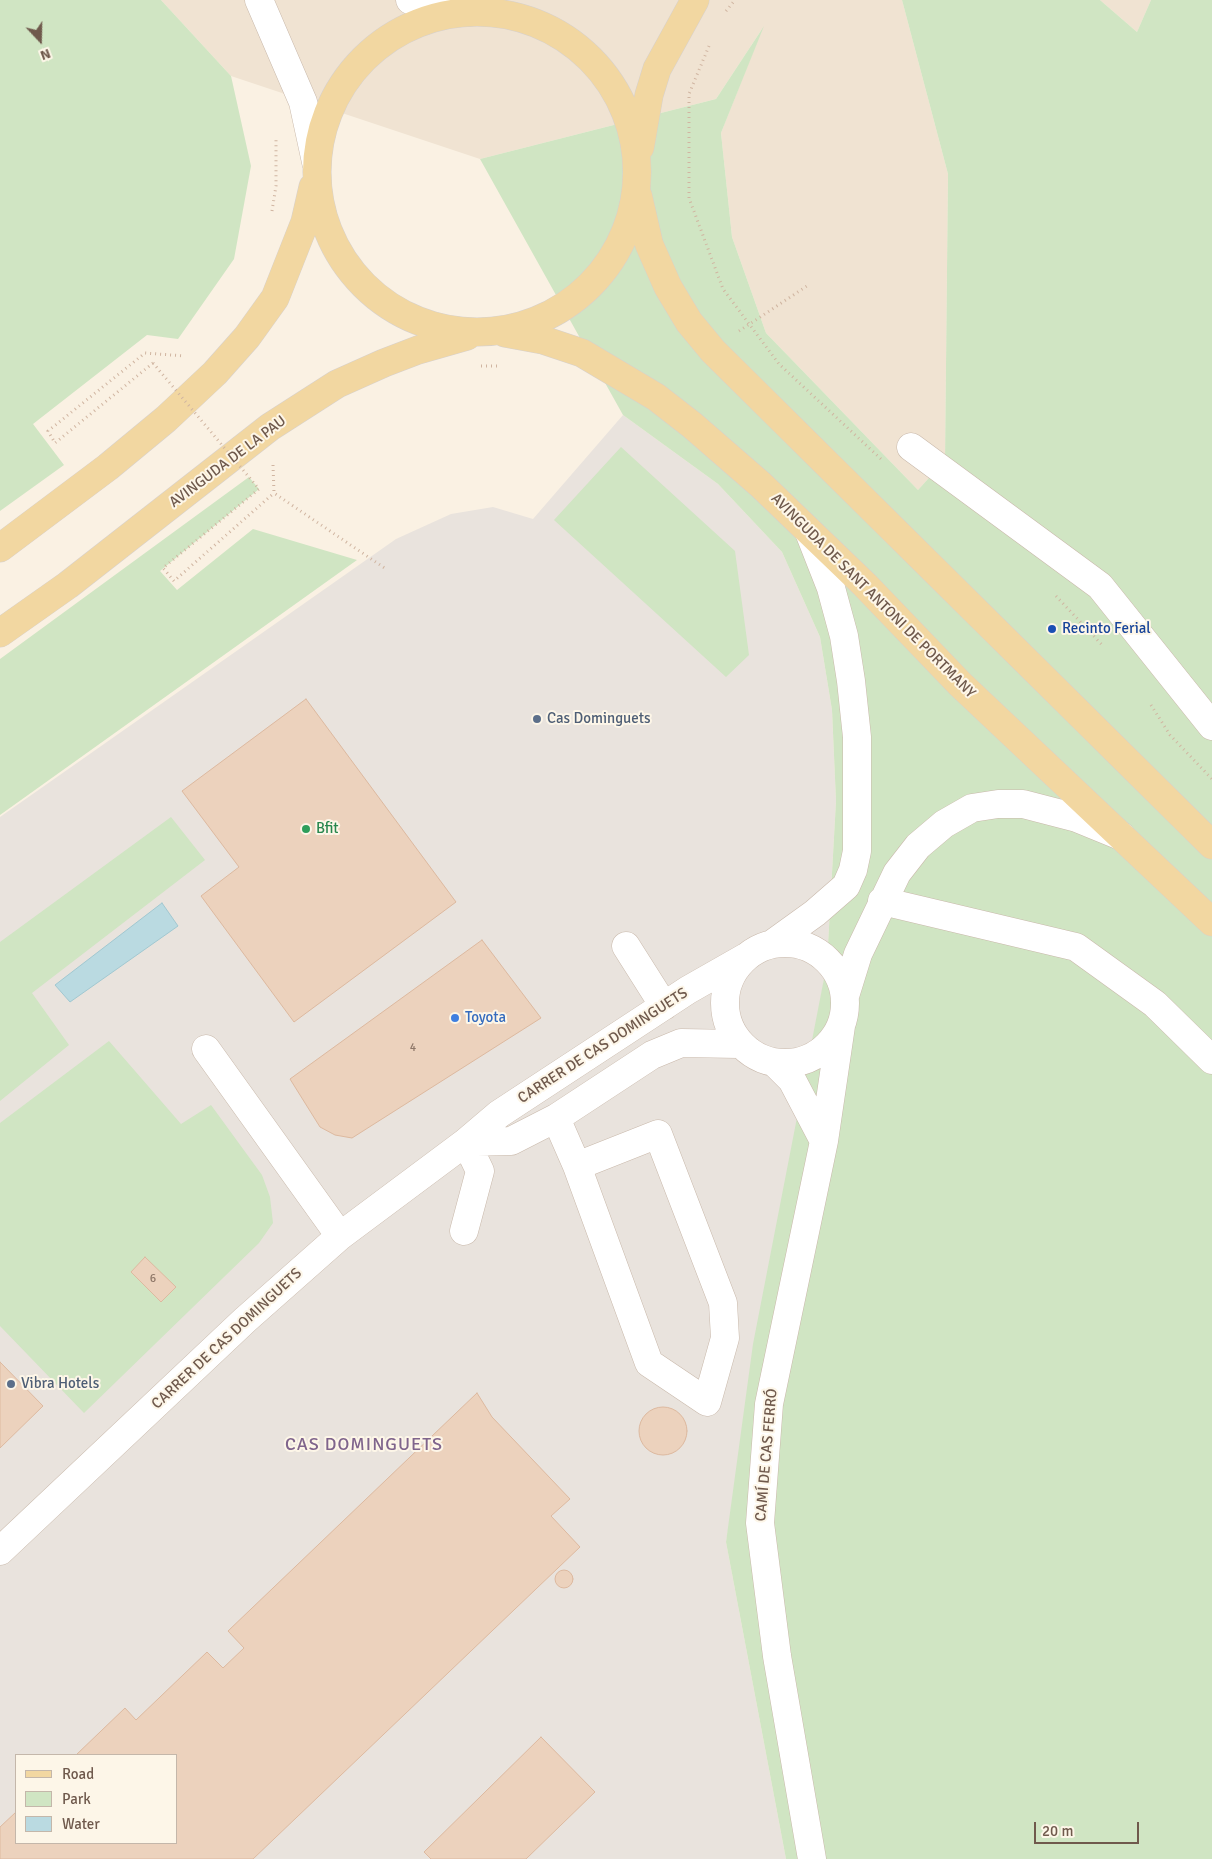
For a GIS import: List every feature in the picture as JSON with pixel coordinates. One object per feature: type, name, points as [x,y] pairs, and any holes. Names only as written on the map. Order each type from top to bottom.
[{"type":"main road","points":[[0,548],[108,467],[166,419],[215,373],[246,337],[275,298],[305,222],[321,133],[330,105],[345,80],[364,58],[387,39],[412,25],[440,16],[474,12],[518,0]]},
{"type":"main road","points":[[637,178],[642,127],[657,70],[695,0]]},
{"type":"main road","points":[[474,12],[503,14],[550,29],[571,42],[590,58],[606,77],[622,105],[635,144],[637,178],[649,244],[668,287],[689,322],[713,350],[1212,845]]},
{"type":"main road","points":[[316,169],[319,207],[329,237],[344,264],[365,288],[390,308],[418,322],[448,330],[487,332]]},
{"type":"main road","name":"AVINGUDA DE LA PAU","points":[[0,634],[68,586],[270,427],[337,384],[418,350],[538,320],[576,298],[592,284],[618,249],[633,208],[637,178]]},
{"type":"main road","name":"AVINGUDA DE SANT ANTONI DE PORTMANY","points":[[487,332],[543,340],[582,353],[656,397],[762,485],[866,585],[960,684],[1212,922]]},
{"type":"street","points":[[259,0],[303,102],[316,169]]},
{"type":"street","points":[[410,0],[474,12]]},
{"type":"street","points":[[911,447],[1100,586],[1212,726]]},
{"type":"street","points":[[772,944],[815,913],[846,886],[853,870],[857,852],[857,737],[851,681],[844,636],[831,588],[809,532]]},
{"type":"street","points":[[845,996],[858,954],[897,872],[918,846],[944,824],[972,808],[998,804],[1023,804],[1077,818],[1125,838]]},
{"type":"street","points":[[882,902],[1076,947],[1155,1004],[1212,1060]]},
{"type":"street","points":[[776,1064],[806,1060],[821,1052],[832,1042],[841,1026],[845,1012],[845,996],[841,980],[833,966],[821,954],[806,946],[789,943],[772,944],[758,948],[746,957],[733,971],[726,989],[724,1008],[729,1027],[739,1044],[754,1055],[776,1064],[792,1080],[824,1141]]},
{"type":"street","points":[[626,946],[664,1006]]},
{"type":"street","name":"CARRER DE CAS DOMINGUETS","points":[[0,1551],[245,1320],[340,1236],[466,1142],[499,1114],[664,1006],[746,957]]},
{"type":"street","name":"CAMÍ DE CAS FERRÓ","points":[[812,1859],[777,1656],[760,1523],[769,1404],[824,1141],[841,1026]]},
{"type":"street","points":[[464,1231],[480,1171],[466,1142],[511,1140],[556,1118],[652,1055],[681,1043],[739,1044]]},
{"type":"street","points":[[206,1049],[340,1236]]},
{"type":"street","points":[[556,1118],[577,1166],[649,1363],[707,1402],[725,1338],[723,1303],[658,1134],[577,1166]]},
{"type":"path","points":[[721,18],[735,0]]},
{"type":"path","points":[[710,43],[689,94],[689,198],[722,289],[779,364],[886,464]]},
{"type":"path","points":[[272,214],[276,186],[276,135]]},
{"type":"path","points":[[713,350],[748,324],[807,286]]},
{"type":"path","points":[[192,356],[145,354],[48,431],[55,443],[153,363],[259,489],[163,568],[174,581],[274,493]]},
{"type":"path","points":[[480,366],[498,366]]},
{"type":"path","points":[[274,493],[273,464],[277,458]]},
{"type":"path","points":[[274,493],[386,569]]},
{"type":"path","points":[[1050,590],[1104,646]]},
{"type":"path","points":[[1146,697],[1170,734],[1212,779]]},
{"type":"shaded area","points":[[161,0],[902,0],[948,174],[945,460],[918,490],[766,333],[732,237],[721,133],[762,29],[716,99],[480,159],[231,76]]},
{"type":"shaded area","points":[[1100,0],[1151,0],[1137,32]]},
{"type":"shaded area","points":[[623,415],[718,484],[782,552],[820,637],[832,710],[836,801],[827,963],[726,1542],[786,1859],[0,1859],[0,817],[396,539],[451,514],[493,507],[533,519]]},
{"type":"green space","points":[[0,0],[161,0],[231,76],[251,166],[234,259],[178,339],[147,335],[33,424],[64,465],[0,511]]},
{"type":"green space","points":[[902,0],[1100,0],[1137,32],[1151,0],[1212,0],[1212,1859],[786,1859],[726,1542],[753,1344],[827,963],[836,801],[832,710],[820,637],[782,552],[718,484],[623,415],[480,159],[716,99],[764,26],[721,133],[732,237],[766,333],[918,490],[945,460],[948,174]]},
{"type":"green space","points":[[621,447],[735,551],[749,655],[726,677],[554,520]]},
{"type":"green space","points":[[249,477],[259,489],[160,571],[177,590],[253,529],[357,560],[0,815],[0,659]]},
{"type":"green space","points":[[171,817],[205,860],[32,993],[69,1045],[0,1101],[0,942]]},
{"type":"green space","points":[[109,1041],[181,1124],[211,1105],[262,1175],[270,1197],[273,1223],[259,1243],[84,1413],[0,1326],[0,1123]]},
{"type":"water","points":[[162,903],[178,926],[70,1002],[55,985]]},
{"type":"building","name":"Bfit","points":[[306,699],[456,902],[294,1022],[201,896],[239,867],[182,791]]},
{"type":"building","points":[[482,940],[541,1018],[352,1138],[335,1135],[320,1127],[290,1079]]},
{"type":"building","points":[[145,1257],[176,1287],[161,1302],[131,1272]]},
{"type":"building","name":"Vibra Hotels","points":[[0,1362],[43,1406],[0,1448]]},
{"type":"building","points":[[477,1393],[492,1417],[570,1499],[551,1516],[580,1547],[253,1859],[0,1859],[0,1827],[15,1813],[15,1844],[178,1844],[178,1754],[77,1754],[125,1708],[136,1720],[207,1652],[223,1668],[244,1648],[228,1631]]},
{"type":"building","points":[[658,1407],[668,1407],[677,1411],[683,1417],[687,1431],[683,1445],[677,1451],[668,1455],[658,1455],[649,1451],[643,1445],[639,1436],[639,1426],[643,1417],[649,1411]]},
{"type":"building","points":[[564,1570],[570,1573],[573,1579],[570,1585],[564,1588],[558,1585],[555,1579],[558,1573]]},
{"type":"building","points":[[541,1737],[595,1792],[526,1859],[431,1859],[424,1852]]},
{"type":"place","name":"Recinto Ferial","points":[[1052,629]]},
{"type":"place","name":"Cas Dominguets","points":[[537,719]]},
{"type":"place","name":"Bfit","points":[[306,829]]},
{"type":"place","name":"Toyota","points":[[455,1018]]},
{"type":"place","name":"Vibra Hotels","points":[[11,1384]]},
{"type":"district","name":"CAS DOMINGUETS","points":[[364,1445]]}]
